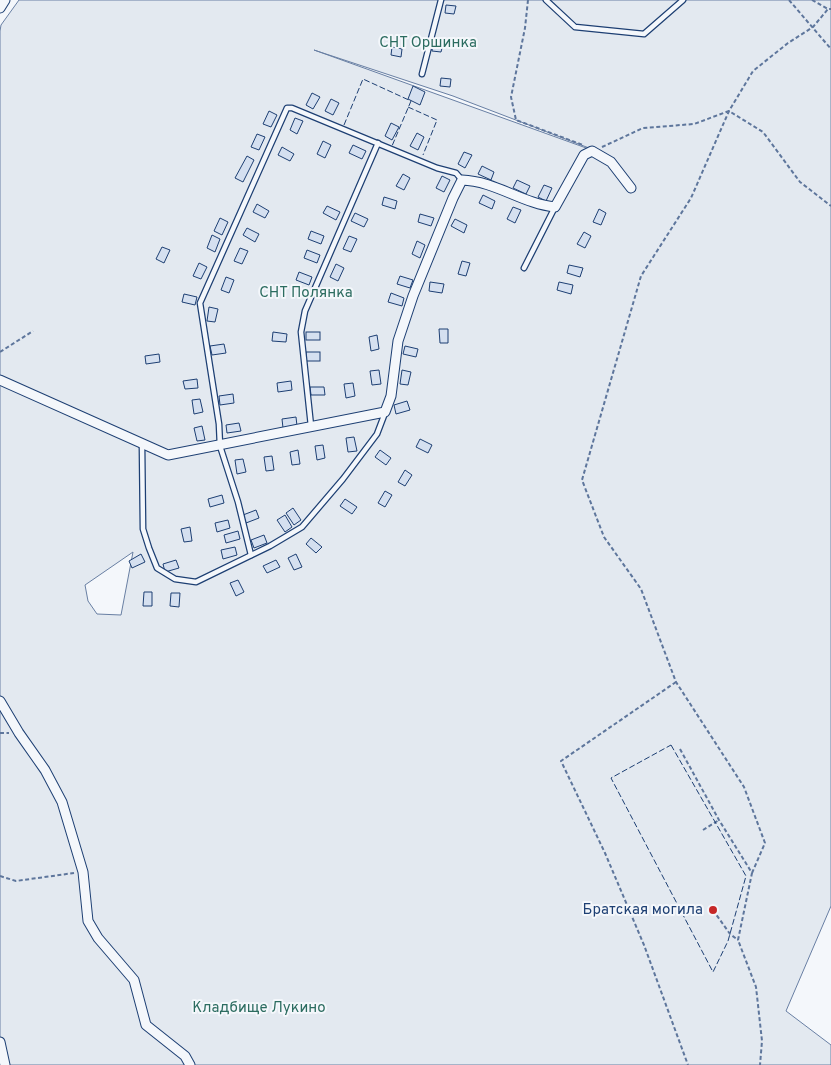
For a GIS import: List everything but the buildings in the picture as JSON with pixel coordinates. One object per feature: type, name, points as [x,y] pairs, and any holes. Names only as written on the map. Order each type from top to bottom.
[{"type":"street","points":[[0,8],[6,0]]},
{"type":"street","points":[[0,380],[168,455],[385,412],[391,396],[398,340],[420,278],[462,180],[469,180],[498,189],[542,206],[555,207],[584,155],[592,151],[611,162],[631,188]]},
{"type":"street","points":[[0,701],[19,733],[45,770],[62,802],[83,872],[88,921],[98,938],[134,980],[146,1025],[185,1056],[190,1065]]},
{"type":"street","points":[[0,1042],[5,1065]]},
{"type":"lane","points":[[422,74],[441,0]]},
{"type":"lane","points":[[546,0],[575,27],[644,34],[683,0]]},
{"type":"lane","points":[[251,555],[238,502],[220,446],[219,424],[200,303],[287,108],[292,108],[437,168],[456,174],[462,180]]},
{"type":"lane","points":[[311,426],[300,332],[305,311],[378,143]]},
{"type":"lane","points":[[524,268],[555,207]]},
{"type":"lane","points":[[142,443],[143,529],[157,568],[175,579],[196,582],[270,546],[302,527],[343,479],[377,434],[385,412]]},
{"type":"path","points":[[528,0],[525,28],[511,97],[516,120],[591,148],[592,151],[643,128],[694,124],[730,112],[763,132],[800,182],[831,206]]},
{"type":"path","points":[[789,0],[831,49]]},
{"type":"path","points":[[738,940],[752,873],[765,843],[744,787],[676,682],[641,590],[604,537],[582,480],[640,276],[691,198],[730,112],[753,71],[813,27],[829,9],[812,0]]},
{"type":"path","points":[[0,352],[33,331]]},
{"type":"path","points":[[676,682],[561,761],[605,853],[644,945],[688,1065]]},
{"type":"path","points":[[680,749],[719,820],[752,873]]},
{"type":"path","points":[[704,830],[719,820]]},
{"type":"path","points":[[0,876],[16,881],[83,872]]},
{"type":"path","points":[[713,910],[730,934],[738,940],[756,987],[762,1041],[760,1065]]},
{"type":"green space","points":[[19,0],[831,0],[831,906],[786,1011],[831,1045],[831,1065],[2,1065],[0,1056],[1,25]],"holes":[[[314,50],[453,96],[589,149]],[[133,552],[121,615],[97,614],[88,601],[85,585]]]},
{"type":"fence","points":[[344,125],[363,79],[411,101],[392,146]]},
{"type":"fence","points":[[408,107],[437,120],[423,155]]},
{"type":"fence","points":[[671,745],[746,876],[728,941],[713,972],[611,778],[671,745]]},
{"type":"place","name":"Братская могила","points":[[713,910]]},
{"type":"park label","name":"СНТ Оршинка","points":[[428,43]]},
{"type":"park label","name":"СНТ Полянка","points":[[306,293]]},
{"type":"park label","name":"Кладбище Лукино","points":[[259,1008]]}]
